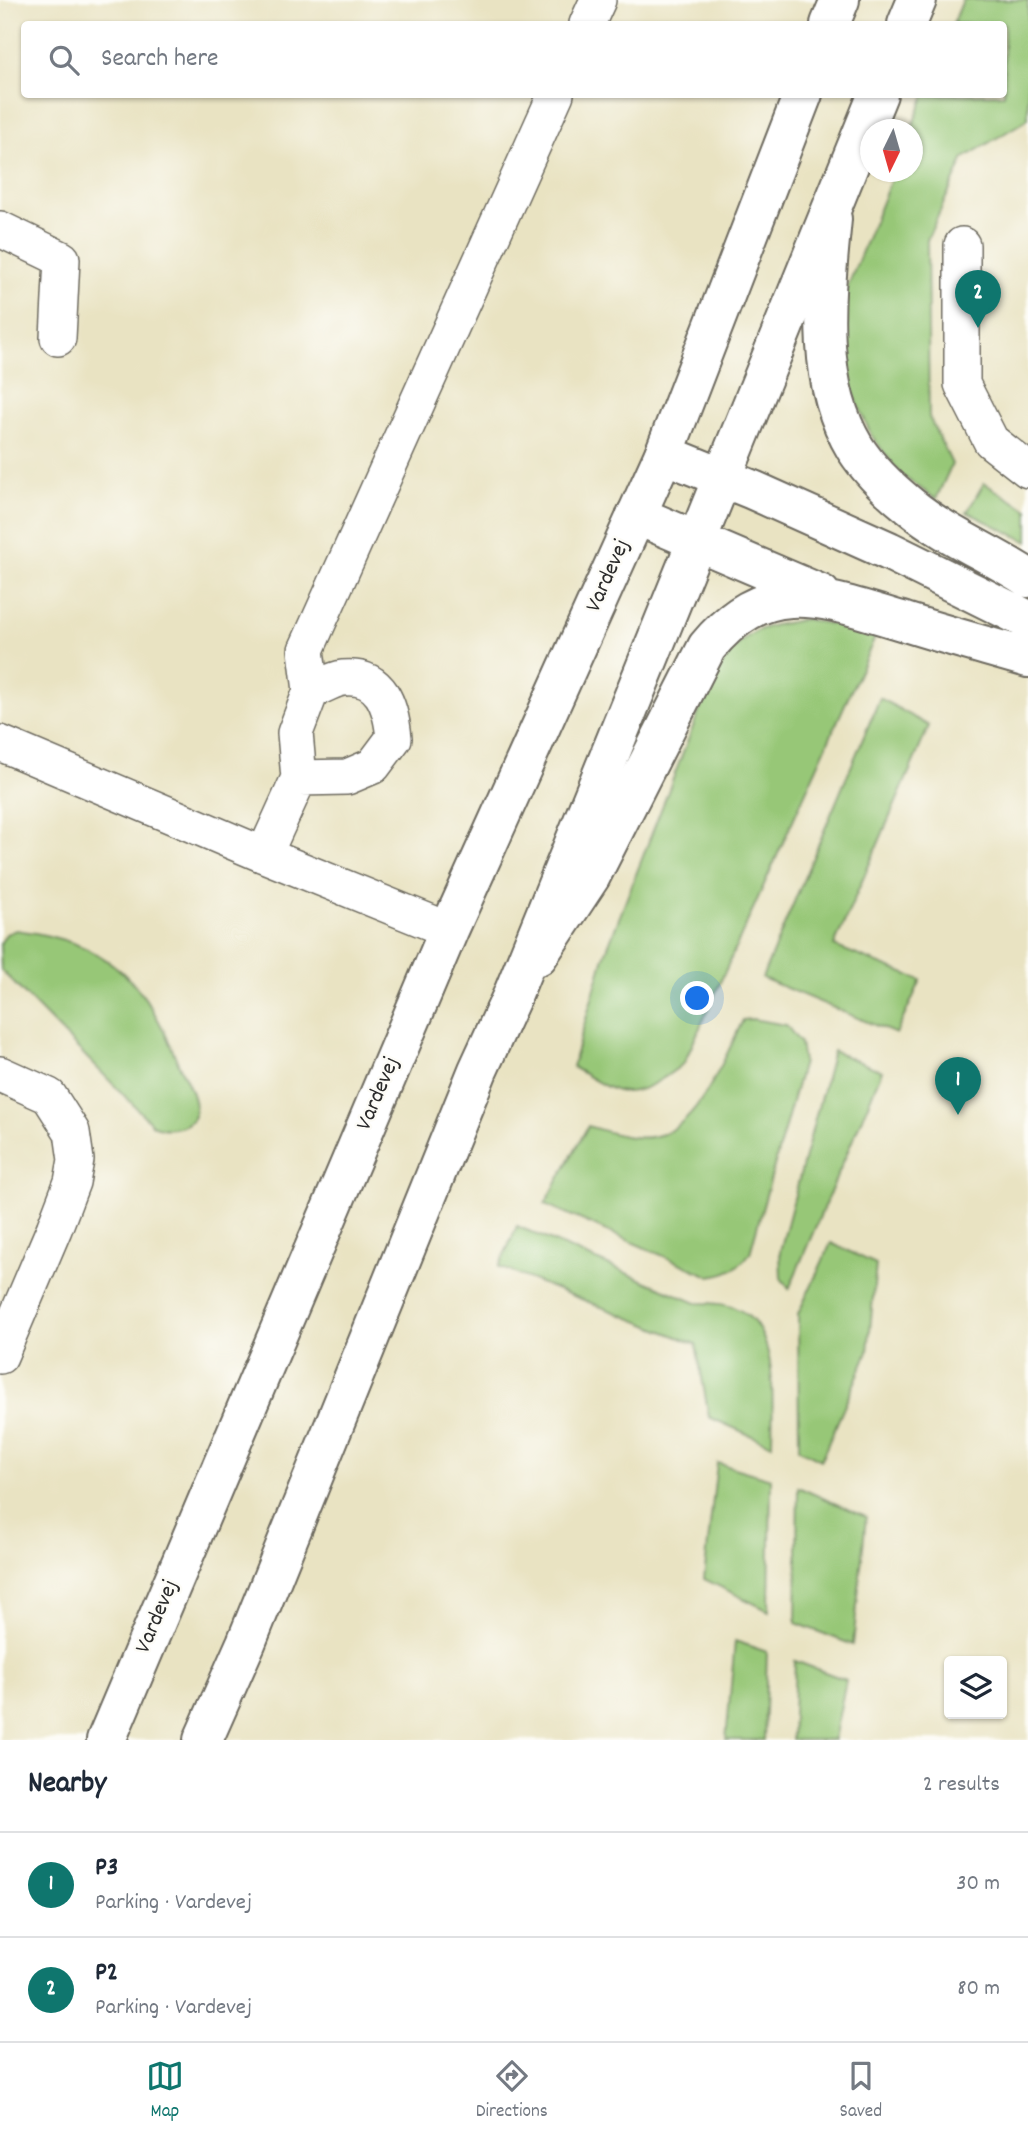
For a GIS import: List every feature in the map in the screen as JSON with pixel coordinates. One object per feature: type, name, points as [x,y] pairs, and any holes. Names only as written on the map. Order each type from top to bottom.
[{"type":"street","points":[[831,21],[840,0]]},
{"type":"street","points":[[908,21],[917,0]]},
{"type":"street","name":"Vardevej","points":[[106,1740],[449,930],[664,454],[801,98]]},
{"type":"street","points":[[203,1740],[246,1643],[478,1070],[512,996],[876,98]]},
{"type":"street","points":[[834,203],[826,283],[829,369],[835,404],[855,448],[882,481],[912,507],[1028,578]]},
{"type":"street","points":[[664,454],[889,551],[1028,620]]},
{"type":"street","points":[[636,515],[839,602],[1028,659]]},
{"type":"street","points":[[512,996],[591,876],[707,646],[719,631],[753,606],[778,599],[804,597],[839,602]]},
{"type":"lane","points":[[588,21],[598,0]]},
{"type":"lane","points":[[264,855],[299,778],[295,733],[311,691],[306,650],[554,98]]},
{"type":"lane","points":[[0,229],[62,260],[58,338]]},
{"type":"lane","points":[[961,245],[962,384],[991,441],[1028,470]]},
{"type":"lane","points":[[299,778],[347,777],[373,766],[394,738],[391,712],[382,692],[362,680],[341,678],[311,691]]},
{"type":"lane","points":[[0,743],[449,930]]},
{"type":"lane","points":[[0,1074],[49,1096],[72,1132],[76,1160],[72,1182],[54,1230],[0,1356]]},
{"type":"green space","points":[[963,0],[1028,0],[1028,119],[964,158],[927,240],[929,417],[952,464],[936,499],[901,475],[871,435],[851,388],[845,339],[846,291],[890,182],[923,182],[923,119],[915,119],[924,98],[1007,98],[1007,21],[954,21]]},
{"type":"green space","points":[[984,483],[1028,510],[1028,542],[967,512]]},
{"type":"green space","points":[[805,619],[877,633],[684,1063],[644,1088],[626,1092],[612,1089],[572,1067],[604,957],[698,714],[720,667],[736,646],[762,629]]},
{"type":"green space","points":[[880,698],[929,726],[834,946],[921,980],[896,1034],[762,978]]},
{"type":"green space","points":[[16,930],[75,944],[99,955],[136,987],[152,1008],[190,1087],[195,1113],[188,1123],[177,1128],[153,1125],[1,970],[0,944],[6,934]]},
{"type":"green space","points":[[743,1020],[786,1025],[800,1043],[803,1062],[750,1253],[742,1263],[722,1274],[709,1276],[545,1204],[588,1126],[644,1138],[663,1134],[677,1126],[701,1101]]},
{"type":"green space","points":[[833,1051],[882,1071],[789,1289],[781,1278],[780,1251]]},
{"type":"green space","points":[[517,1226],[696,1303],[726,1305],[743,1312],[755,1323],[768,1355],[773,1393],[772,1445],[709,1417],[696,1344],[499,1267]]},
{"type":"green space","points":[[831,1243],[876,1264],[868,1352],[821,1460],[799,1449],[798,1314]]},
{"type":"green space","points":[[717,1463],[771,1479],[769,1611],[704,1579]]},
{"type":"green space","points":[[798,1487],[866,1517],[853,1645],[796,1623]]},
{"type":"green space","points":[[735,1641],[767,1652],[764,1740],[726,1740]]},
{"type":"green space","points":[[795,1661],[846,1680],[834,1740],[792,1740]]},
{"type":"place","name":"P2","points":[[978,328]]},
{"type":"place","name":"P3","points":[[958,1115]]}]
